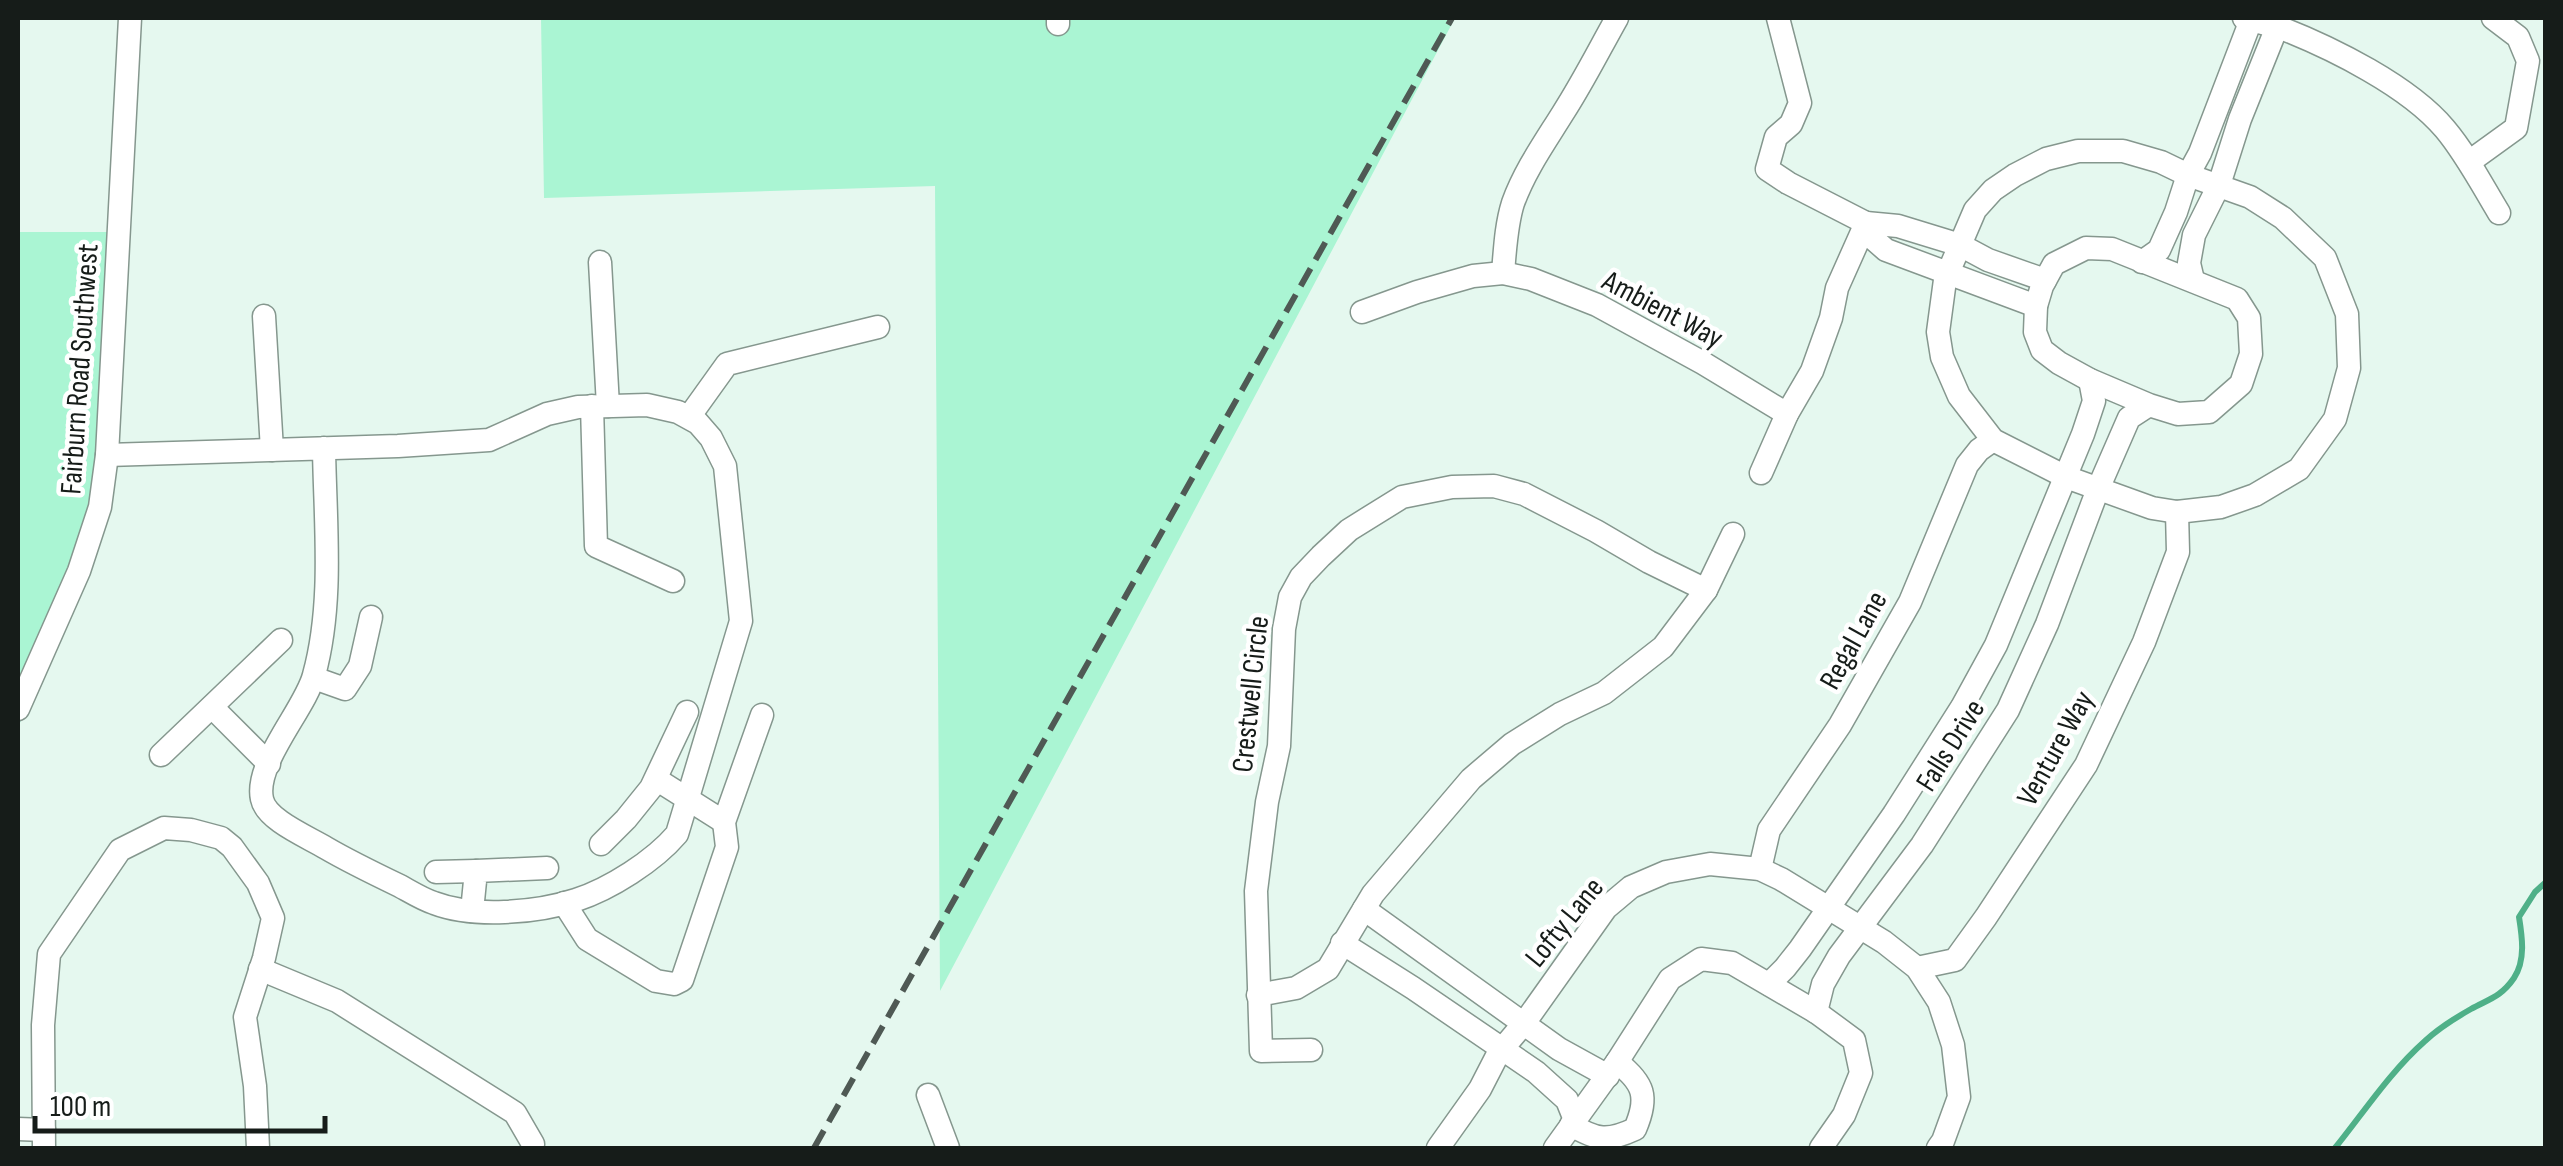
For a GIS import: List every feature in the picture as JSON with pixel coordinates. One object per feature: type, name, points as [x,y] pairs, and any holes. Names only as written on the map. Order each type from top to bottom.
[{"type":"street","name":"Fairburn Road Southwest","points":[[18,709],[79,571],[100,507],[107,455],[130,18]]},
{"type":"street","points":[[1503,273],[1508,224],[1521,183],[1617,18]]},
{"type":"street","points":[[1778,18],[1800,104],[1791,124],[1776,137],[1768,169],[1866,223],[1898,226],[1960,245],[1988,260],[2045,280]]},
{"type":"street","points":[[2468,162],[2516,128],[2528,61],[2518,37],[2493,18]]},
{"type":"street","points":[[2142,262],[2159,250],[2176,212],[2247,19],[2277,27],[2336,54],[2410,98],[2443,126],[2499,213]]},
{"type":"street","points":[[2192,280],[2188,263],[2194,235],[2220,184],[2240,119],[2277,27]]},
{"type":"street","points":[[2078,151],[2123,151],[2220,184],[2283,218],[2325,258],[2347,314],[2350,368],[2335,419],[2300,469],[2255,495],[2221,508],[2177,512],[2152,508],[2066,477],[1993,440],[1959,396],[1942,356],[1938,332],[1948,273],[1976,210],[2015,174],[2078,151]]},
{"type":"street","points":[[1866,223],[1870,236],[1886,250],[2036,306]]},
{"type":"street","points":[[1761,473],[1787,414],[1812,371],[1837,288],[1866,223]]},
{"type":"street","points":[[2086,248],[2112,248],[2142,262],[2237,299],[2249,318],[2251,354],[2241,384],[2209,412],[2178,414],[2149,405],[2090,380],[2042,350],[2035,332],[2036,306],[2054,264],[2086,248]]},
{"type":"street","points":[[600,262],[596,546],[673,582]]},
{"type":"street","name":"Ambient Way","points":[[1362,312],[1474,276],[1503,273],[1531,279],[1597,305],[1787,414]]},
{"type":"street","points":[[264,316],[272,450]]},
{"type":"street","points":[[688,418],[728,364],[878,327]]},
{"type":"street","name":"Falls Drive","points":[[1768,984],[1786,968],[1894,814],[1996,645],[2094,401],[2090,380]]},
{"type":"street","points":[[107,455],[489,440],[548,414],[600,406],[648,404],[698,422],[725,466],[741,621],[677,834],[666,847],[612,884],[576,900],[523,911],[472,911],[434,904],[271,816],[262,800],[262,780],[280,738],[314,678],[326,601],[324,448]]},
{"type":"street","name":"Falls Drive","points":[[1816,1012],[1823,984],[1859,926],[1922,845],[2008,710],[2047,624],[2129,418],[2149,405]]},
{"type":"street","name":"Regal Lane","points":[[1760,869],[1769,830],[1840,724],[1910,602],[1966,465],[1993,440]]},
{"type":"street","name":"Crestwell Circle","points":[[1311,1050],[1261,1052],[1258,995],[1256,891],[1267,802],[1279,746],[1284,629],[1290,597],[1301,577],[1349,530],[1402,497],[1452,486],[1494,486],[1524,494],[1706,590]]},
{"type":"street","name":"Venture Way","points":[[1917,968],[1955,960],[2086,766],[2144,642],[2178,552],[2177,512]]},
{"type":"street","points":[[1258,995],[1296,988],[1328,969],[1364,909],[1410,848],[1471,779],[1512,744],[1604,693],[1663,647],[1706,590],[1733,534]]},
{"type":"street","points":[[314,678],[346,689],[360,666],[371,618]]},
{"type":"street","points":[[161,755],[282,640]]},
{"type":"street","points":[[212,707],[269,764]]},
{"type":"street","points":[[601,844],[652,788],[687,712]]},
{"type":"street","points":[[564,903],[588,940],[656,981],[674,984],[682,980],[727,846],[724,822],[762,715]]},
{"type":"street","points":[[656,779],[724,822]]},
{"type":"street","points":[[18,1129],[44,1139],[43,1025],[49,954],[120,850],[164,828],[192,830],[221,838],[232,847],[258,883],[273,918],[246,1017],[258,1148]]},
{"type":"street","name":"Lofty Lane","points":[[1438,1148],[1480,1089],[1502,1048],[1606,908],[1631,887],[1666,872],[1710,864],[1760,869],[1859,926],[1917,968]]},
{"type":"street","points":[[436,872],[547,868]]},
{"type":"street","points":[[472,911],[476,871]]},
{"type":"street","points":[[1342,943],[1536,1072],[1567,1100],[1573,1123],[1594,1138],[1620,1136],[1635,1129],[1644,1099],[1639,1083],[1560,1049],[1364,909]]},
{"type":"street","points":[[1555,1148],[1670,979],[1700,960],[1732,963],[1816,1012],[1854,1040],[1862,1073],[1844,1115],[1820,1148]]},
{"type":"street","points":[[1917,968],[1939,1002],[1953,1045],[1959,1097],[1938,1148]]},
{"type":"street","points":[[260,969],[337,1000],[515,1113],[534,1144],[532,1148]]},
{"type":"street","points":[[928,1094],[948,1148]]},
{"type":"green space","points":[[541,18],[1455,18],[940,991],[935,186],[544,198]]},
{"type":"green space","points":[[18,232],[110,232],[99,525],[18,728]]},
{"type":"waterway","points":[[2335,1148],[2412,1053],[2436,1032],[2509,984],[2522,956],[2519,917],[2546,882]]},
{"type":"railway","points":[[814,1148],[1452,18]]}]
